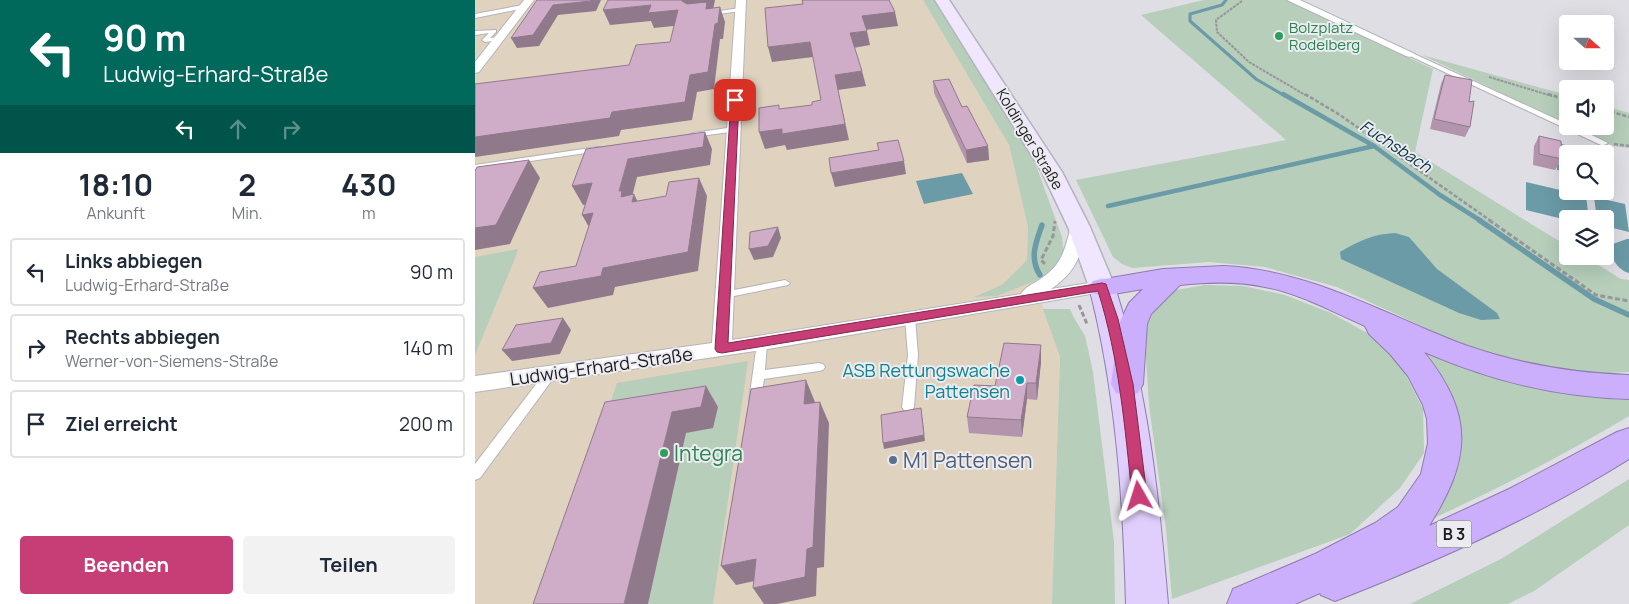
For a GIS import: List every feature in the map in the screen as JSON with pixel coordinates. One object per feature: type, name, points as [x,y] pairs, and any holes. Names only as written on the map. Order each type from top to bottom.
[{"type":"highway","points":[[1102,287],[1172,276],[1223,274],[1264,278],[1309,290],[1454,353],[1502,370],[1552,382],[1579,386],[1629,387]]},
{"type":"highway","points":[[1127,384],[1133,324],[1139,310],[1172,276]]},
{"type":"highway","points":[[1248,604],[1327,569],[1390,536],[1409,521],[1431,491],[1439,476],[1446,443],[1445,426],[1434,393],[1425,376],[1401,346],[1386,332],[1353,309]]},
{"type":"highway","name":"B 3","points":[[1270,604],[1380,565],[1461,531],[1533,497],[1629,442]]},
{"type":"main road","points":[[1102,287],[1113,319],[1127,384],[1143,535],[1147,604]]},
{"type":"street","name":"Koldinger Straße","points":[[942,0],[1052,172],[1079,227],[1102,287]]},
{"type":"street","points":[[1292,0],[1410,54]]},
{"type":"street","points":[[475,70],[526,4]]},
{"type":"street","points":[[722,349],[741,5]]},
{"type":"street","name":"Ludwig-Erhard-Straße","points":[[1023,299],[1063,273],[1073,257],[1079,227]]},
{"type":"street","name":"Ludwig-Erhard-Straße","points":[[475,384],[762,343],[1102,287]]},
{"type":"lane","points":[[475,16],[526,4]]},
{"type":"lane","points":[[700,14],[741,5]]},
{"type":"lane","points":[[475,33],[493,31],[485,40],[499,39]]},
{"type":"lane","points":[[1410,54],[1603,143]]},
{"type":"lane","points":[[685,136],[734,129]]},
{"type":"lane","points":[[475,167],[609,147]]},
{"type":"lane","points":[[724,294],[785,283]]},
{"type":"lane","points":[[908,407],[913,355],[910,318]]},
{"type":"lane","points":[[753,414],[762,343]]},
{"type":"lane","points":[[759,375],[819,367]]},
{"type":"lane","points":[[475,474],[551,373]]},
{"type":"path","points":[[1248,0],[1241,0],[1216,20],[1217,32],[1249,62],[1341,115],[1596,295],[1629,301]]},
{"type":"path","points":[[1614,113],[1629,117]]},
{"type":"path","points":[[1042,257],[1055,233],[1054,216]]},
{"type":"shaded area","points":[[475,0],[923,0],[1009,145],[1028,227],[1027,260],[1060,357],[1052,604],[475,604]]},
{"type":"green space","points":[[923,0],[935,0],[1022,139],[1037,168],[1062,237],[1064,254],[1058,266],[1037,280],[997,296],[974,297],[1002,285],[1027,260],[1028,227],[1009,145]]},
{"type":"green space","points":[[1204,0],[1287,0],[1433,69],[1415,152],[1559,241],[1559,265],[1598,265],[1621,279],[1629,280],[1629,372],[1582,374],[1504,359],[1465,346],[1337,287],[1265,267],[1209,262],[1132,268],[1122,264],[1113,257],[1076,180],[1286,140],[1141,15]]},
{"type":"green space","points":[[1422,55],[1559,93],[1559,120]]},
{"type":"green space","points":[[1614,109],[1629,113],[1629,148],[1611,145],[1590,135],[1614,135]]},
{"type":"green space","points":[[518,249],[516,256],[475,355],[475,257]]},
{"type":"green space","points":[[1205,285],[1243,286],[1285,295],[1331,313],[1369,334],[1399,361],[1423,409],[1424,453],[1400,488],[1350,534],[1172,599],[1166,529],[1149,405],[1144,328],[1155,302],[1176,290]]},
{"type":"green space","points":[[1043,309],[1070,309],[1085,336],[1093,372],[1114,542],[1115,604],[1052,604],[1060,357]]},
{"type":"green space","points":[[1394,330],[1629,395],[1629,416],[1525,474],[1419,525],[1456,465]]},
{"type":"green space","name":"Integra","points":[[748,361],[713,604],[543,604],[617,383]]},
{"type":"green space","points":[[1629,479],[1629,525],[1534,591],[1508,604],[1410,604],[1501,559]]},
{"type":"water","points":[[1556,143],[1566,145],[1559,145],[1559,170],[1557,170]]},
{"type":"water","points":[[962,173],[973,194],[924,204],[916,181]]},
{"type":"water","points":[[1526,182],[1559,190],[1559,200],[1587,200],[1588,210],[1559,210],[1559,218],[1526,210]]},
{"type":"water","points":[[1594,200],[1607,200],[1625,204],[1629,232],[1614,228],[1614,210],[1596,210]]},
{"type":"water","points":[[1395,233],[1409,237],[1437,269],[1497,313],[1500,319],[1481,320],[1459,313],[1341,259],[1340,252],[1360,241]]},
{"type":"water","points":[[1629,239],[1629,273],[1621,269],[1614,260],[1614,244]]},
{"type":"building","points":[[537,0],[592,0],[553,5],[533,35],[511,38]]},
{"type":"building","points":[[608,0],[682,0],[687,4],[707,2],[706,9],[720,7],[718,23],[715,24],[708,72],[690,75],[685,102],[612,112],[610,118],[475,137],[475,84],[629,65],[636,45],[670,42],[678,10],[648,13],[651,5],[603,10]]},
{"type":"building","points":[[802,0],[889,0],[895,12],[862,16],[867,31],[850,33],[862,71],[835,75],[845,124],[782,134],[782,129],[759,132],[759,108],[779,105],[779,109],[812,105],[812,102],[821,100],[810,42],[768,47],[765,8],[803,4]]},
{"type":"building","points":[[1445,75],[1472,80],[1469,102],[1474,101],[1470,127],[1434,119]]},
{"type":"building","points":[[949,79],[962,107],[967,106],[988,146],[966,150],[933,81]]},
{"type":"building","points":[[705,132],[703,147],[628,159],[619,191],[622,191],[621,197],[634,194],[632,202],[666,196],[669,182],[699,178],[688,252],[603,268],[601,276],[533,288],[540,272],[576,266],[593,213],[582,215],[592,183],[572,186],[586,149]]},
{"type":"building","points":[[1539,136],[1561,141],[1561,145],[1559,145],[1559,158],[1539,154]]},
{"type":"building","points":[[898,140],[904,161],[831,173],[829,158],[879,150],[877,143]]},
{"type":"building","points":[[529,160],[496,225],[475,228],[475,171],[477,167]]},
{"type":"building","points":[[778,227],[768,246],[749,249],[750,232]]},
{"type":"building","points":[[563,318],[551,343],[502,350],[516,325]]},
{"type":"building","name":"ASB Rettungswache Pattensen","points":[[1004,343],[1041,345],[1036,383],[1027,383],[1021,420],[967,417],[974,385],[995,386]]},
{"type":"building","points":[[806,380],[804,404],[820,402],[813,547],[807,549],[805,577],[753,588],[756,559],[721,566],[751,389]]},
{"type":"building","points":[[706,386],[701,407],[672,412],[624,604],[533,604],[605,402]]},
{"type":"building","points":[[921,408],[924,435],[883,443],[881,415]]},
{"type":"waterway","name":"Fuchsbach","points":[[1226,0],[1222,5],[1190,14],[1190,21],[1256,79],[1285,96]]},
{"type":"waterway","name":"Fuchsbach","points":[[1283,94],[1374,146]]},
{"type":"waterway","points":[[1108,206],[1374,146]]},
{"type":"waterway","name":"Fuchsbach","points":[[1374,146],[1440,195],[1481,221]]},
{"type":"waterway","name":"Fuchsbach","points":[[1479,220],[1594,299],[1629,315]]},
{"type":"waterway","points":[[1040,275],[1034,256],[1042,225]]},
{"type":"place","name":"Bolzplatz Rodelberg","points":[[1279,36]]},
{"type":"place","name":"ASB Rettungswache Pattensen","points":[[1020,380]]},
{"type":"place","name":"Integra","points":[[664,453]]},
{"type":"place","name":"M1 Pattensen","points":[[893,460]]},
{"type":"route","points":[[735,100],[722,349],[853,326],[1102,287],[1113,319],[1127,384],[1139,496]]}]
